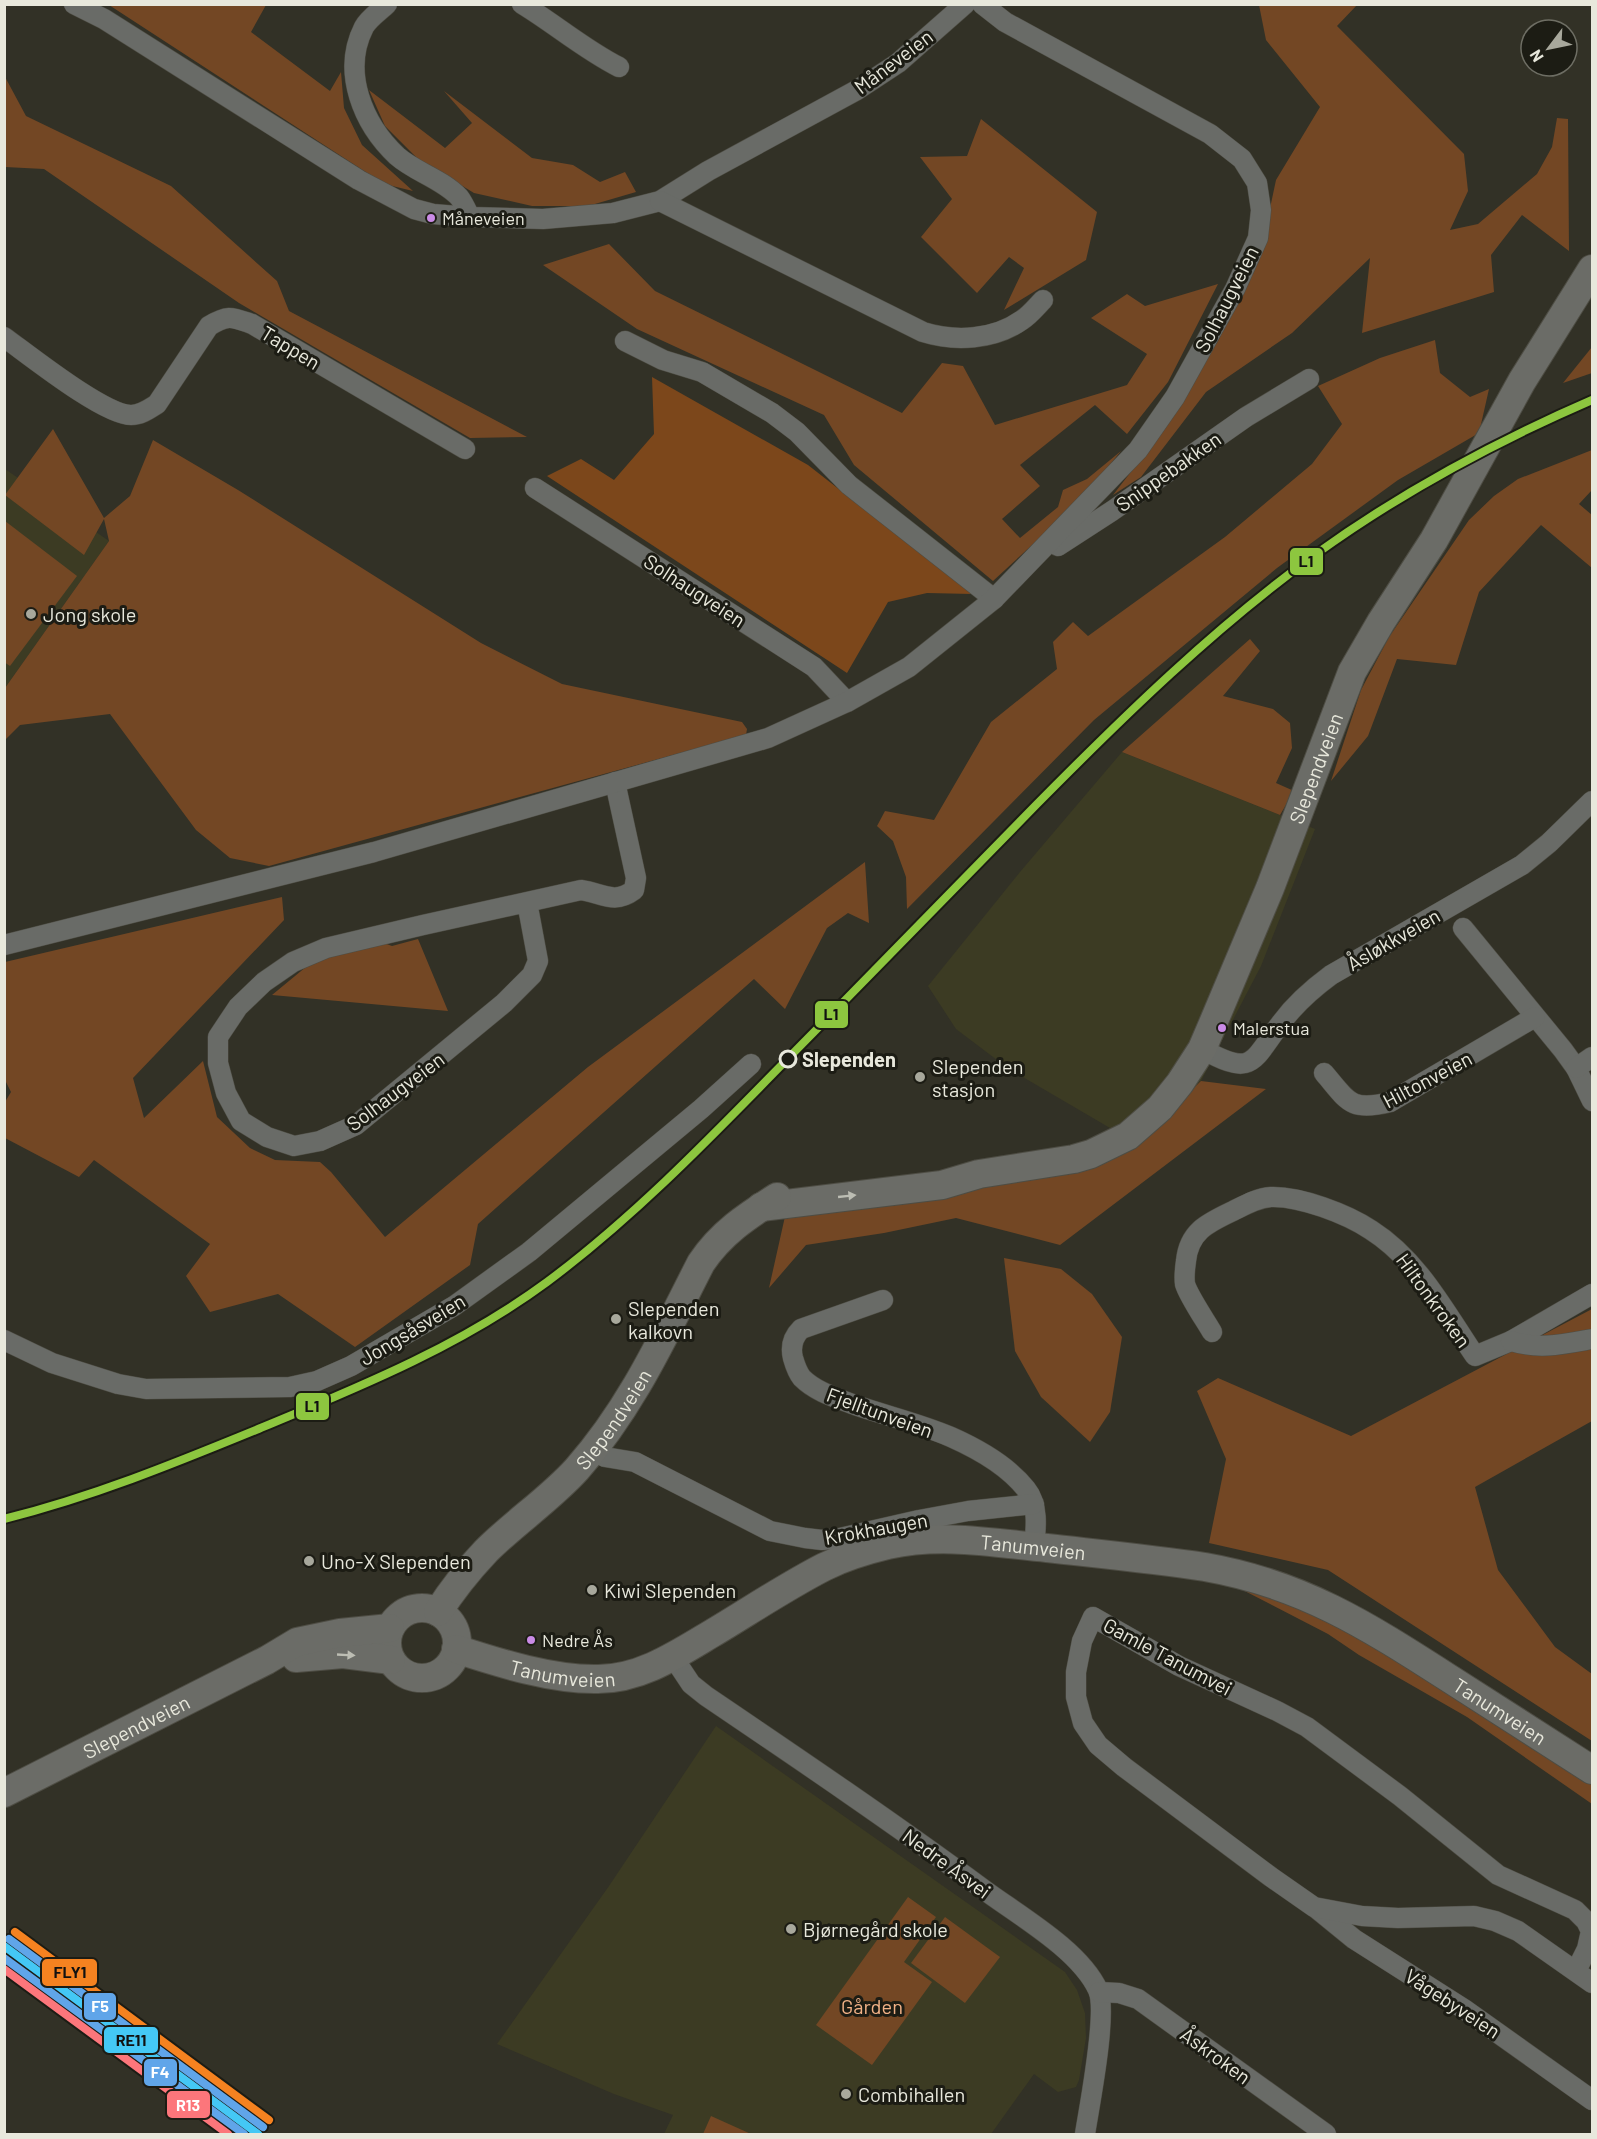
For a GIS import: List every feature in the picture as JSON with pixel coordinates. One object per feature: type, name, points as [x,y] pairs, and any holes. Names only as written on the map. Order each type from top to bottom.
[{"type":"main road","name":"Slependveien","points":[[438,1611],[487,1550],[556,1490],[593,1450],[651,1363],[701,1263],[730,1228],[789,1189],[834,1178],[939,1171],[979,1174],[1074,1159],[1115,1143],[1141,1126],[1165,1102],[1202,1048],[1270,888],[1352,672],[1434,540],[1522,381],[1593,269]]},
{"type":"main road","name":"Tanumveien","points":[[456,1649],[507,1664],[574,1678],[599,1679],[639,1672],[672,1657],[825,1566],[866,1551],[891,1545],[938,1539],[961,1539],[1215,1568],[1260,1579],[1310,1597],[1379,1634],[1593,1770]]},
{"type":"main road","points":[[428,1608],[438,1611],[453,1627],[456,1649],[453,1659],[438,1674],[417,1677],[407,1674],[391,1660],[387,1639],[390,1628],[401,1614],[409,1610],[428,1608]]},
{"type":"main road","name":"Slependveien","points":[[4,1793],[267,1660],[297,1642],[340,1633],[390,1628]]},
{"type":"main road","name":"Slependveien","points":[[267,1660],[343,1654],[391,1660]]},
{"type":"street","name":"Måneveien","points":[[74,4],[104,19],[386,196],[414,209],[433,214],[470,217],[543,219],[613,213],[660,201],[708,171],[857,90],[897,63],[965,4]]},
{"type":"street","points":[[387,4],[364,26],[355,55],[355,84],[365,115],[380,137],[399,158],[459,197],[470,217]]},
{"type":"street","points":[[522,4],[619,67]]},
{"type":"street","name":"Solhaugveien","points":[[4,945],[374,852],[768,738],[847,702],[909,667],[994,599],[1138,450],[1175,397],[1234,289],[1258,238],[1261,210],[1257,183],[1242,159],[1210,134],[1005,21],[982,4]]},
{"type":"street","points":[[660,201],[923,332],[940,338],[960,339],[1001,331],[1022,320],[1042,300]]},
{"type":"street","name":"Tappen","points":[[4,337],[79,391],[103,406],[130,416],[144,412],[157,404],[209,326],[221,318],[232,317],[252,324],[465,449]]},
{"type":"street","points":[[625,341],[663,360],[702,372],[772,413],[798,432],[849,485],[994,599]]},
{"type":"street","name":"Snippebakken","points":[[1028,566],[1112,511],[1246,417],[1309,379]]},
{"type":"street","name":"Solhaugveien","points":[[535,488],[814,667],[847,702]]},
{"type":"street","name":"Solhaugveien","points":[[527,902],[538,961],[532,975],[504,1003],[356,1125],[320,1141],[294,1146],[267,1137],[241,1120],[226,1093],[218,1063],[218,1037],[238,1006],[264,982],[293,962],[326,948],[527,902],[581,890],[612,899],[626,897],[634,890],[636,878],[615,782]]},
{"type":"street","name":"Åsløkkveien","points":[[1202,1048],[1229,1063],[1251,1061],[1259,1055],[1280,1023],[1310,990],[1331,975],[1522,865],[1585,823],[1593,801]]},
{"type":"street","points":[[1463,928],[1576,1068],[1593,1101]]},
{"type":"street","name":"Hiltonveien","points":[[1324,1073],[1348,1101],[1359,1107],[1372,1107],[1390,1102],[1535,1017]]},
{"type":"street","points":[[1576,1068],[1593,1057]]},
{"type":"street","name":"Jongsåsveien","points":[[4,1340],[52,1363],[118,1384],[146,1389],[290,1387],[317,1381],[351,1366],[454,1306],[529,1252],[653,1150],[751,1064]]},
{"type":"street","name":"Hiltonkroken","points":[[1212,1332],[1185,1284],[1188,1246],[1198,1231],[1218,1218],[1252,1201],[1271,1197],[1285,1198],[1348,1217],[1389,1243],[1403,1255],[1426,1282],[1475,1356],[1511,1341]]},
{"type":"street","points":[[1511,1341],[1593,1294]]},
{"type":"street","name":"Fjelltunveien","points":[[883,1300],[801,1329],[795,1335],[791,1349],[796,1368],[802,1377],[815,1388],[836,1398],[951,1437],[986,1455],[1009,1472],[1028,1491],[1034,1504]]},
{"type":"street","points":[[1511,1341],[1527,1346],[1547,1347],[1593,1339]]},
{"type":"street","name":"Krokhaugen","points":[[593,1450],[605,1457],[635,1462],[770,1531],[805,1538],[822,1540],[840,1538],[968,1511],[1034,1504]]},
{"type":"street","points":[[1034,1504],[1036,1529],[1034,1547]]},
{"type":"street","name":"Gamle Tanumvei","points":[[1576,1971],[1587,1949],[1591,1930],[1575,1910],[1498,1875],[1400,1796],[1307,1727],[1179,1666],[1093,1617],[1082,1641],[1076,1672],[1076,1697],[1083,1723],[1098,1745],[1124,1767],[1314,1907],[1362,1916],[1398,1918],[1474,1916],[1484,1918],[1518,1931],[1593,1983]]},
{"type":"street","name":"Nedre Åsvei","points":[[672,1657],[691,1683],[706,1696],[914,1838],[1064,1948],[1089,1975],[1100,1992]]},
{"type":"street","name":"Vågebyveien","points":[[1314,1907],[1354,1939],[1464,2009],[1593,2100]]},
{"type":"street","points":[[1084,2134],[1093,2088],[1099,2036],[1100,1992]]},
{"type":"street","name":"Åskroken","points":[[1100,1992],[1119,1993],[1138,1999],[1326,2134]]},
{"type":"shaded area","points":[[652,377],[808,465],[973,594],[927,593],[888,602],[847,673],[547,476],[581,459],[614,480],[654,434]]},
{"type":"shaded area","name":"Jong skole","points":[[5,469],[109,541],[5,688]]},
{"type":"shaded area","points":[[1122,752],[1315,829],[1261,966],[1201,1081],[1134,1142],[1009,1069],[956,1029],[928,986],[1020,872]]},
{"type":"shaded area","name":"Bjørnegård skole","points":[[716,1726],[1065,1972],[1077,1990],[1085,2013],[1086,2038],[1076,2087],[1058,2092],[1034,2074],[991,2134],[664,2134],[673,2115],[614,2094],[497,2044],[609,1886]]},
{"type":"green space","points":[[109,5],[266,5],[251,32],[330,91],[341,72],[344,108],[362,145],[413,191],[384,184]]},
{"type":"green space","points":[[1259,5],[1357,5],[1337,26],[1464,154],[1468,191],[1450,230],[1478,224],[1537,174],[1552,147],[1557,118],[1568,119],[1569,251],[1522,215],[1491,255],[1494,292],[1362,333],[1370,258],[1292,333],[1206,392],[1141,477],[1113,495],[1144,455],[1218,341],[1260,255],[1276,180],[1320,107],[1266,40]]},
{"type":"green space","points":[[4,75],[26,116],[171,186],[277,281],[289,311],[527,437],[470,438],[239,303],[44,169],[5,167]]},
{"type":"green space","points":[[369,90],[445,148],[472,123],[444,91],[532,158],[573,165],[600,182],[625,172],[636,192],[588,206],[532,206],[474,193],[418,159],[385,126]]},
{"type":"green space","points":[[981,119],[1097,212],[1086,260],[1004,310],[1024,268],[1009,257],[977,293],[921,237],[952,199],[920,157],[967,156]]},
{"type":"green space","points":[[609,244],[655,291],[902,413],[942,363],[963,366],[995,425],[1127,385],[1147,354],[1091,318],[1127,294],[1145,306],[1218,284],[1168,382],[1127,434],[1095,405],[1020,465],[1040,486],[1002,519],[1020,538],[1058,507],[1063,490],[1087,479],[1121,451],[1083,498],[993,581],[854,465],[824,415],[637,329],[543,265]]},
{"type":"green space","points":[[1435,340],[1440,373],[1470,397],[1489,389],[1479,433],[1398,480],[1277,568],[1094,720],[907,909],[906,877],[893,841],[877,826],[885,811],[934,820],[991,722],[1057,669],[1053,642],[1073,622],[1088,636],[1225,537],[1312,464],[1342,424],[1318,386],[1380,358]]},
{"type":"green space","points":[[1592,347],[1592,373],[1563,383]]},
{"type":"green space","points":[[53,429],[104,518],[130,496],[153,440],[238,490],[481,643],[562,684],[742,722],[747,729],[746,735],[269,866],[230,858],[196,830],[110,714],[20,725],[5,740],[5,688],[109,541],[104,519],[84,555],[5,495]]},
{"type":"green space","points":[[1592,450],[1592,490],[1579,504],[1592,515],[1592,568],[1541,525],[1479,592],[1456,665],[1397,659],[1368,736],[1331,781],[1361,690],[1389,637],[1469,520],[1494,496],[1518,479]]},
{"type":"green space","points":[[5,521],[77,576],[10,666],[4,662]]},
{"type":"green space","points":[[1250,639],[1260,651],[1223,696],[1273,709],[1290,723],[1292,748],[1276,783],[1294,791],[1280,815],[1122,752]]},
{"type":"green space","points":[[865,862],[869,923],[848,913],[827,928],[785,1009],[754,979],[478,1224],[470,1265],[355,1347],[278,1294],[210,1312],[186,1276],[210,1244],[94,1160],[79,1177],[5,1138],[5,1102],[11,1092],[5,1080],[5,962],[282,897],[284,920],[133,1078],[144,1118],[203,1061],[217,1117],[250,1148],[275,1160],[320,1162],[385,1237],[588,1067]]},
{"type":"green space","points":[[370,938],[392,946],[418,939],[448,1011],[272,995],[318,957]]},
{"type":"green space","points":[[1201,1081],[1266,1089],[1060,1245],[956,1218],[884,1233],[806,1245],[769,1288],[786,1212],[1088,1162],[1175,1106]]},
{"type":"green space","points":[[1004,1258],[1061,1269],[1092,1294],[1122,1337],[1110,1412],[1090,1442],[1041,1397],[1015,1351]]},
{"type":"green space","points":[[1592,1309],[1592,1421],[1475,1487],[1498,1570],[1555,1647],[1592,1674],[1592,1741],[1328,1570],[1209,1543],[1226,1459],[1197,1391],[1218,1378],[1351,1436]]},
{"type":"green space","points":[[1241,1583],[1341,1626],[1491,1719],[1592,1785],[1592,1804],[1467,1717],[1359,1655],[1328,1634],[1235,1586]]},
{"type":"green space","name":"Gården","points":[[908,1897],[936,1917],[904,1962],[932,1982],[872,2065],[816,2025]]},
{"type":"green space","points":[[945,1917],[1000,1957],[965,2003],[911,1963]]},
{"type":"green space","points":[[711,2116],[751,2134],[703,2134]]},
{"type":"transit line","name":"L1","points":[[4,1519],[69,1501],[132,1479],[332,1398],[406,1365],[479,1327],[547,1282],[618,1224],[685,1162],[1036,805],[1206,642],[1278,582],[1382,510],[1450,469],[1592,400]]},
{"type":"transit line","name":"FLY1","points":[[15,1932],[269,2120]]},
{"type":"transit line","name":"F5","points":[[9,1939],[263,2127]]},
{"type":"transit line","name":"RE11","points":[[4,1946],[258,2134]]},
{"type":"transit line","name":"F4","points":[[4,1958],[244,2134]]},
{"type":"transit line","name":"R13","points":[[4,1969],[228,2134]]},
{"type":"place","name":"Måneveien","points":[[431,218]]},
{"type":"place","name":"Jong skole","points":[[31,614]]},
{"type":"place","name":"Malerstua","points":[[1222,1028]]},
{"type":"place","name":"Slependen","points":[[788,1059]]},
{"type":"place","name":"Slependen stasjon","points":[[920,1077]]},
{"type":"place","name":"Slependen kalkovn","points":[[616,1319]]},
{"type":"place","name":"Uno-X Slependen","points":[[309,1561]]},
{"type":"place","name":"Kiwi Slependen","points":[[592,1590]]},
{"type":"place","name":"Nedre Ås","points":[[531,1640]]},
{"type":"place","name":"Bjørnegård skole","points":[[791,1929]]},
{"type":"place","name":"Combihallen","points":[[846,2094]]}]
